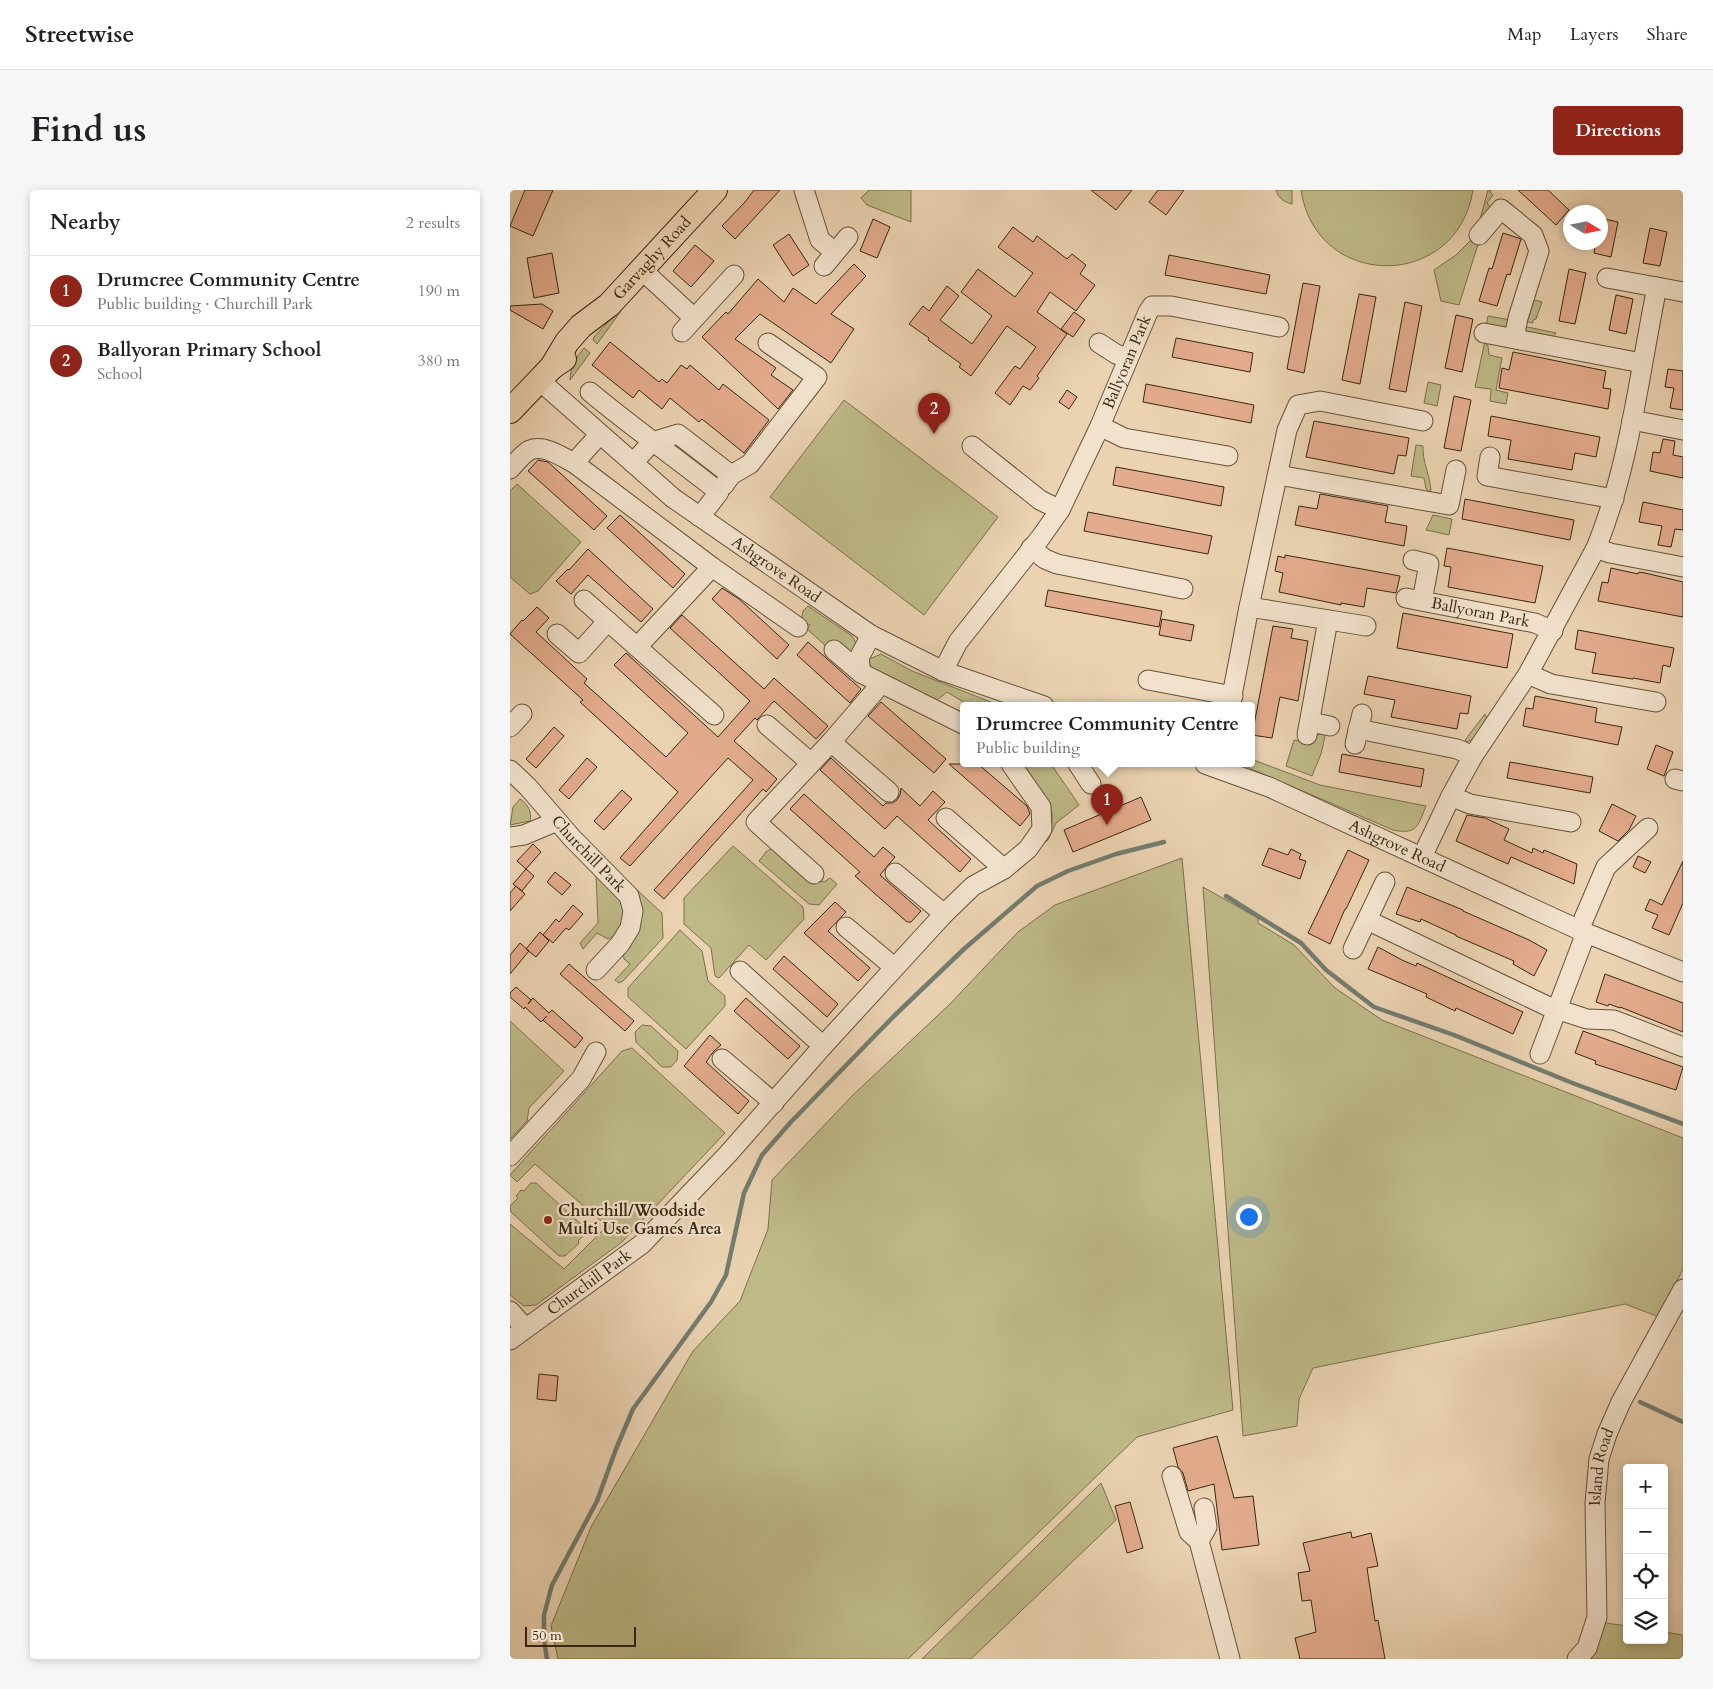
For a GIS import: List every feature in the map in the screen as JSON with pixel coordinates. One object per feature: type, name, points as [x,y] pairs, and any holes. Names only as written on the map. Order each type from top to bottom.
[{"type":"main road","name":"Garvaghy Road","points":[[510,411],[545,374],[578,350],[592,334],[609,305],[715,190]]},
{"type":"street","points":[[804,190],[820,240],[830,259],[848,237]]},
{"type":"street","points":[[1479,235],[1501,209],[1533,235],[1539,252],[1518,318],[1514,338]]},
{"type":"street","points":[[642,270],[688,325],[734,275]]},
{"type":"street","points":[[1607,278],[1683,292]]},
{"type":"street","name":"Ballyoran Park","points":[[1422,857],[1451,796],[1473,756],[1528,674],[1553,631],[1596,548],[1623,469],[1657,287]]},
{"type":"street","name":"Ballyoran Park","points":[[943,671],[958,642],[1060,510],[1100,426],[1152,306],[1171,306],[1279,327]]},
{"type":"street","points":[[1484,333],[1642,363]]},
{"type":"street","points":[[700,516],[731,475],[750,464],[817,377],[768,343]]},
{"type":"street","points":[[1099,343],[1116,354],[1128,358]]},
{"type":"street","name":"Ashgrove Road","points":[[545,374],[600,434],[673,498],[871,635],[943,671],[1032,702]]},
{"type":"street","points":[[590,392],[632,428],[718,492]]},
{"type":"street","points":[[1148,680],[1231,701],[1249,606],[1288,430],[1298,405],[1320,401],[1423,422]]},
{"type":"street","points":[[1632,420],[1683,430]]},
{"type":"street","name":"Ballyoran Park","points":[[1100,426],[1124,438],[1228,456]]},
{"type":"street","points":[[574,463],[600,434]]},
{"type":"street","points":[[633,463],[652,442],[678,434],[731,475]]},
{"type":"street","points":[[972,446],[1040,500],[1060,510]]},
{"type":"street","points":[[510,469],[529,450],[539,449],[574,463],[712,567],[798,627]]},
{"type":"street","points":[[1490,456],[1487,476],[1614,499]]},
{"type":"street","points":[[1278,475],[1449,504],[1456,470]]},
{"type":"street","points":[[1031,548],[1046,559],[1057,564],[1183,589]]},
{"type":"street","points":[[1596,548],[1610,553],[1683,567]]},
{"type":"street","name":"Ballyoran Park","points":[[1412,560],[1430,564],[1414,600],[1535,622],[1553,631]]},
{"type":"street","points":[[637,647],[712,567]]},
{"type":"street","points":[[584,600],[714,714]]},
{"type":"street","points":[[1249,606],[1366,626]]},
{"type":"street","points":[[1328,620],[1308,728],[1330,726]]},
{"type":"street","points":[[557,634],[579,653],[608,621]]},
{"type":"street","points":[[861,673],[860,658],[871,635]]},
{"type":"street","points":[[834,650],[861,673],[960,723]]},
{"type":"street","points":[[1528,674],[1551,684],[1656,702]]},
{"type":"street","points":[[814,874],[756,822],[831,742],[881,684]]},
{"type":"street","points":[[767,725],[811,763]]},
{"type":"street","points":[[1358,729],[1457,749],[1473,756]]},
{"type":"street","points":[[831,742],[889,792]]},
{"type":"street","name":"Churchill Park","points":[[510,1311],[517,1334],[642,1244],[728,1154],[894,967],[944,914],[973,886],[1004,869],[1028,848],[1042,828],[1041,807],[1013,767]]},
{"type":"street","points":[[1080,767],[1091,784]]},
{"type":"street","name":"Ashgrove Road","points":[[1215,767],[1269,787],[1583,931],[1683,972]]},
{"type":"street","name":"Churchill Park","points":[[510,770],[629,896],[633,911],[630,928],[620,944],[596,970]]},
{"type":"street","points":[[1451,796],[1470,804],[1571,822]]},
{"type":"street","points":[[946,818],[1004,869]]},
{"type":"street","points":[[510,837],[524,835],[557,821]]},
{"type":"street","points":[[1540,1054],[1558,1010],[1606,867],[1648,828]]},
{"type":"street","points":[[895,873],[944,914]]},
{"type":"street","points":[[1353,949],[1385,882]]},
{"type":"street","points":[[1367,920],[1540,1003],[1587,1019],[1614,1020],[1683,1047]]},
{"type":"street","points":[[846,927],[894,967]]},
{"type":"street","points":[[740,971],[823,1046]]},
{"type":"street","points":[[510,1156],[581,1079],[596,1052]]},
{"type":"street","points":[[722,1060],[774,1103]]},
{"type":"street","name":"Island Road","points":[[1577,1659],[1587,1648],[1597,1617],[1595,1503],[1598,1459],[1621,1402],[1683,1289]]},
{"type":"street","points":[[1172,1476],[1189,1532],[1199,1541],[1230,1659]]},
{"type":"street","points":[[1199,1541],[1207,1527],[1204,1508]]},
{"type":"shaded area","points":[[869,190],[911,190],[911,222],[867,205],[861,198]]},
{"type":"shaded area","points":[[1276,190],[1292,190],[1292,204],[1282,199]]},
{"type":"shaded area","points":[[1301,190],[1473,190],[1462,223],[1441,247],[1416,261],[1387,266],[1358,261],[1332,247],[1312,223]]},
{"type":"shaded area","points":[[1488,190],[1491,190],[1490,192],[1493,195],[1487,203],[1490,207],[1479,223]]},
{"type":"shaded area","points":[[1473,238],[1479,241],[1459,305],[1441,301],[1434,270],[1456,255]]},
{"type":"shaded area","points":[[1530,299],[1542,302],[1533,323],[1524,321]]},
{"type":"shaded area","points":[[620,309],[621,311],[597,344],[593,340],[594,337]]},
{"type":"shaded area","points":[[1488,316],[1511,320],[1504,327],[1486,327]]},
{"type":"shaded area","points":[[1523,326],[1556,333],[1551,340],[1538,338],[1528,333]]},
{"type":"shaded area","points":[[1485,341],[1488,346],[1489,355],[1502,358],[1496,390],[1508,393],[1506,404],[1490,401],[1491,389],[1475,387]]},
{"type":"shaded area","points":[[584,348],[590,353],[570,380],[574,363]]},
{"type":"shaded area","points":[[1428,382],[1441,385],[1437,406],[1424,403]]},
{"type":"shaded area","points":[[844,400],[998,517],[924,615],[770,497]]},
{"type":"shaded area","points":[[1416,445],[1423,446],[1431,493],[1426,489],[1424,478],[1411,476]]},
{"type":"shaded area","points":[[517,484],[581,542],[538,591],[530,594],[510,577],[510,491]]},
{"type":"shaded area","points":[[1433,515],[1452,519],[1449,535],[1426,530]]},
{"type":"shaded area","points":[[808,606],[852,636],[857,645],[852,652],[844,648],[836,640],[828,648],[807,629],[810,625],[802,617],[803,611]]},
{"type":"shaded area","points":[[881,654],[912,671],[991,702],[963,702],[947,692],[937,700],[874,671],[868,666],[869,657],[872,658]]},
{"type":"shaded area","points":[[1485,714],[1487,719],[1475,738],[1467,742],[1465,740]]},
{"type":"shaded area","points":[[1326,732],[1321,754],[1312,776],[1286,766],[1294,740],[1312,743],[1317,735]]},
{"type":"shaded area","points":[[1255,761],[1320,785],[1426,806],[1421,819],[1412,830],[1393,830],[1247,767],[1255,767]]},
{"type":"shaded area","points":[[1023,767],[1053,767],[1079,805],[1056,823],[1048,840],[1045,842],[1052,823],[1052,812]]},
{"type":"shaded area","points":[[520,799],[529,809],[530,821],[510,825],[513,807]]},
{"type":"shaded area","points":[[733,846],[803,907],[804,919],[766,960],[749,945],[719,978],[715,976],[711,948],[684,924],[684,898]]},
{"type":"shaded area","points":[[772,848],[813,879],[824,882],[830,878],[837,884],[819,905],[809,904],[759,861]]},
{"type":"shaded area","points":[[1182,858],[1233,1410],[1137,1437],[908,1659],[558,1659],[551,1626],[591,1527],[693,1351],[740,1301],[768,1229],[772,1180],[853,1095],[950,1004],[1018,932],[1055,905]]},
{"type":"shaded area","points":[[596,874],[612,886],[620,895],[625,908],[624,920],[614,936],[608,939],[597,933],[583,949],[580,943],[598,923]]},
{"type":"shaded area","points":[[624,878],[662,913],[663,938],[619,983],[615,980],[630,964],[624,959],[623,951],[634,934]]},
{"type":"shaded area","points":[[1203,887],[1258,918],[1258,923],[1294,945],[1335,988],[1382,1020],[1683,1138],[1683,1269],[1659,1317],[1625,1304],[1313,1368],[1299,1399],[1297,1426],[1243,1436]]},
{"type":"shaded area","points":[[680,930],[702,951],[708,981],[725,996],[725,1006],[686,1049],[628,997],[628,988]]},
{"type":"shaded area","points":[[510,1021],[564,1071],[529,1108],[527,1121],[510,1139]]},
{"type":"shaded area","points":[[642,1025],[651,1026],[678,1051],[677,1060],[671,1067],[662,1067],[636,1042],[635,1032]]},
{"type":"shaded area","points":[[632,1048],[725,1133],[622,1242],[536,1305],[524,1306],[510,1295],[510,1224],[564,1269],[607,1226],[535,1164],[517,1182],[510,1175],[622,1051]]},
{"type":"shaded area","name":"Churchill/Woodside Multi Use Games Area","points":[[531,1183],[536,1183],[585,1228],[586,1233],[578,1241],[579,1243],[565,1256],[559,1256],[511,1212],[510,1206],[518,1198],[516,1196]]},
{"type":"shaded area","points":[[1101,1483],[1116,1520],[971,1659],[922,1659]]},
{"type":"shaded area","points":[[1599,1622],[1623,1625],[1623,1644],[1668,1644],[1668,1633],[1683,1635],[1683,1659],[1570,1659]]},
{"type":"building","points":[[525,190],[553,190],[533,236],[510,226]]},
{"type":"building","points":[[754,190],[780,190],[735,239],[722,226]]},
{"type":"building","points":[[1091,190],[1132,190],[1116,210]]},
{"type":"building","points":[[1158,190],[1184,190],[1166,215],[1149,202]]},
{"type":"building","points":[[1518,190],[1548,190],[1564,205],[1563,217],[1556,225]]},
{"type":"building","points":[[873,219],[890,227],[877,258],[860,251]]},
{"type":"building","points":[[1608,220],[1618,222],[1611,257],[1594,253],[1595,250],[1608,250]]},
{"type":"building","points":[[1013,227],[1033,242],[1037,236],[1067,259],[1072,254],[1086,265],[1080,274],[1095,285],[1076,311],[1050,292],[1037,312],[1067,334],[1037,376],[1039,378],[1030,390],[1023,386],[1010,405],[995,393],[1015,366],[1020,369],[1036,347],[1007,326],[971,376],[959,367],[961,364],[909,324],[923,306],[929,311],[947,286],[959,296],[940,320],[972,344],[992,316],[961,292],[978,269],[1015,297],[1033,273],[998,247]]},
{"type":"building","points":[[1650,228],[1667,232],[1660,266],[1643,263]]},
{"type":"building","points":[[1503,233],[1521,239],[1510,275],[1507,274],[1497,306],[1479,301],[1489,268],[1492,269]]},
{"type":"building","points":[[789,234],[809,265],[793,276],[773,245]]},
{"type":"building","points":[[695,245],[714,261],[691,287],[673,271]]},
{"type":"building","points":[[552,253],[559,293],[534,298],[527,258]]},
{"type":"building","points":[[1169,255],[1270,275],[1266,294],[1165,275]]},
{"type":"building","points":[[854,264],[866,276],[831,314],[854,329],[831,363],[760,314],[735,339],[776,368],[771,375],[793,390],[778,409],[702,337],[726,312],[728,314],[758,279],[784,302],[793,288],[816,304]]},
{"type":"building","points":[[1569,269],[1586,273],[1575,324],[1559,321]]},
{"type":"building","points":[[1303,283],[1320,286],[1304,373],[1287,369]]},
{"type":"building","points":[[1359,294],[1376,297],[1360,384],[1342,380]]},
{"type":"building","points":[[1616,295],[1633,299],[1626,334],[1609,330]]},
{"type":"building","points":[[1405,302],[1422,306],[1406,392],[1389,389]]},
{"type":"building","points":[[542,304],[553,311],[543,329],[510,310],[510,306]]},
{"type":"building","points":[[1074,312],[1085,320],[1073,337],[1061,329]]},
{"type":"building","points":[[1456,315],[1473,319],[1462,372],[1445,368]]},
{"type":"building","points":[[1176,338],[1253,353],[1250,372],[1172,357]]},
{"type":"building","points":[[610,342],[659,382],[662,379],[667,383],[681,365],[687,369],[690,365],[719,390],[723,384],[769,420],[744,453],[702,419],[699,422],[670,398],[662,409],[639,390],[633,398],[592,365]]},
{"type":"building","points":[[1513,352],[1606,371],[1603,388],[1611,389],[1608,409],[1499,388],[1502,368],[1509,370]]},
{"type":"building","points":[[1668,369],[1683,371],[1683,410],[1670,408],[1674,388],[1665,387]]},
{"type":"building","points":[[1146,384],[1254,405],[1251,423],[1143,402]]},
{"type":"building","points":[[1067,390],[1077,397],[1069,409],[1059,402]]},
{"type":"building","points":[[1454,396],[1471,400],[1461,451],[1444,448]]},
{"type":"building","points":[[1491,416],[1600,437],[1596,457],[1575,453],[1572,470],[1508,459],[1511,440],[1488,436]]},
{"type":"building","points":[[1314,421],[1409,438],[1406,456],[1398,455],[1394,474],[1306,457]]},
{"type":"building","points":[[1663,439],[1675,441],[1673,455],[1683,457],[1683,478],[1650,471],[1653,452],[1660,453]]},
{"type":"building","points":[[538,460],[548,462],[607,516],[594,530],[528,471]]},
{"type":"building","points":[[1116,467],[1224,487],[1221,506],[1113,485]]},
{"type":"building","points":[[1320,494],[1388,506],[1385,522],[1407,526],[1404,546],[1295,525],[1299,506],[1317,509]]},
{"type":"building","points":[[1465,499],[1574,520],[1570,540],[1462,519]]},
{"type":"building","points":[[1643,502],[1683,510],[1683,530],[1675,529],[1671,547],[1658,545],[1662,526],[1639,522]]},
{"type":"building","points":[[1088,512],[1212,536],[1208,554],[1084,531]]},
{"type":"building","points":[[620,515],[685,574],[673,588],[607,528]]},
{"type":"building","points":[[1447,548],[1543,566],[1535,603],[1448,587],[1451,567],[1444,566]]},
{"type":"building","points":[[588,549],[653,609],[641,622],[588,575],[571,594],[556,581]]},
{"type":"building","points":[[1285,555],[1400,576],[1396,593],[1367,588],[1364,607],[1341,603],[1341,605],[1279,592],[1283,573],[1275,571],[1278,556],[1285,558]]},
{"type":"building","points":[[1611,568],[1638,574],[1639,572],[1645,573],[1683,582],[1683,617],[1598,601],[1602,582],[1608,583]]},
{"type":"building","points":[[722,588],[739,599],[789,645],[777,659],[712,599]]},
{"type":"building","points":[[1048,590],[1162,611],[1159,627],[1045,606]]},
{"type":"building","points":[[537,607],[549,618],[536,632],[587,679],[584,683],[666,757],[688,733],[614,665],[626,653],[718,737],[750,701],[670,628],[682,615],[764,689],[774,678],[828,726],[816,739],[774,701],[757,720],[755,718],[734,741],[777,779],[766,792],[763,789],[664,899],[654,890],[753,780],[728,758],[630,866],[620,858],[678,792],[580,702],[583,700],[510,634]]},
{"type":"building","points":[[1403,613],[1513,634],[1507,668],[1397,648]]},
{"type":"building","points":[[1162,619],[1194,625],[1191,641],[1159,635]]},
{"type":"building","points":[[1273,626],[1293,629],[1291,638],[1308,641],[1298,701],[1280,697],[1272,738],[1255,735],[1255,719]]},
{"type":"building","points":[[1578,630],[1674,648],[1670,667],[1663,665],[1660,683],[1592,673],[1596,653],[1575,649]]},
{"type":"building","points":[[808,642],[861,689],[850,703],[797,655]]},
{"type":"building","points":[[1368,676],[1471,696],[1468,714],[1460,713],[1457,729],[1391,717],[1395,700],[1364,694]]},
{"type":"building","points":[[1535,696],[1597,708],[1595,722],[1622,727],[1618,745],[1523,726],[1526,708],[1533,709]]},
{"type":"building","points":[[881,702],[946,759],[934,773],[868,716]]},
{"type":"building","points":[[554,727],[564,736],[536,768],[526,759]]},
{"type":"building","points":[[1656,745],[1673,752],[1664,776],[1647,769]]},
{"type":"building","points":[[1342,754],[1424,769],[1421,787],[1339,772]]},
{"type":"building","points":[[587,758],[597,767],[569,799],[559,790]]},
{"type":"building","points":[[831,758],[883,806],[886,803],[892,803],[897,800],[901,788],[920,806],[933,791],[945,802],[928,820],[971,859],[960,872],[897,816],[885,829],[820,770]]},
{"type":"building","points":[[1510,762],[1593,777],[1590,793],[1507,778]]},
{"type":"building","points":[[949,764],[960,764],[960,767],[982,767],[1027,806],[1030,814],[1020,826]]},
{"type":"building","points":[[622,790],[632,799],[604,830],[594,821]]},
{"type":"building","points":[[804,794],[874,857],[883,847],[895,857],[880,875],[921,911],[911,922],[907,922],[855,876],[860,872],[790,809]]},
{"type":"building","points":[[1141,797],[1151,820],[1073,852],[1064,830]]},
{"type":"building","points":[[1612,804],[1636,816],[1629,830],[1618,841],[1599,831]]},
{"type":"building","points":[[1467,815],[1485,818],[1509,829],[1504,840],[1532,853],[1533,848],[1543,853],[1544,850],[1577,864],[1574,884],[1511,857],[1508,864],[1456,841]]},
{"type":"building","points":[[533,844],[541,852],[526,869],[517,861]]},
{"type":"building","points":[[1269,848],[1288,855],[1291,849],[1301,854],[1299,859],[1306,861],[1300,879],[1262,865]]},
{"type":"building","points":[[1348,850],[1369,860],[1330,944],[1308,933]]},
{"type":"building","points":[[1638,856],[1651,862],[1645,873],[1633,867]]},
{"type":"building","points":[[1683,861],[1683,903],[1669,935],[1652,928],[1658,915],[1645,910],[1650,899],[1662,905]]},
{"type":"building","points":[[526,869],[534,876],[522,891],[513,884]]},
{"type":"building","points":[[555,872],[571,885],[562,895],[547,882]]},
{"type":"building","points":[[516,886],[525,894],[510,911],[510,893]]},
{"type":"building","points":[[1407,887],[1463,910],[1547,950],[1534,976],[1513,964],[1514,961],[1421,919],[1420,922],[1396,914]]},
{"type":"building","points":[[835,902],[846,912],[828,931],[870,968],[858,981],[804,933]]},
{"type":"building","points":[[573,905],[583,914],[569,930],[566,928],[553,943],[543,935],[556,919],[559,922]]},
{"type":"building","points":[[540,932],[549,941],[536,957],[526,949]]},
{"type":"building","points":[[520,943],[529,951],[510,974],[510,955]]},
{"type":"building","points":[[1378,947],[1402,960],[1416,966],[1417,963],[1523,1012],[1513,1034],[1456,1008],[1455,1011],[1426,997],[1427,994],[1368,969]]},
{"type":"building","points":[[784,956],[838,1004],[827,1017],[773,969]]},
{"type":"building","points":[[569,964],[634,1021],[625,1031],[560,974]]},
{"type":"building","points":[[1605,974],[1683,1003],[1683,1032],[1620,1007],[1596,1002]]},
{"type":"building","points":[[516,987],[531,1000],[528,1004],[533,998],[549,1013],[552,1010],[583,1038],[575,1048],[543,1020],[541,1022],[525,1007],[524,1009],[510,997],[510,993]]},
{"type":"building","points":[[746,998],[800,1046],[788,1059],[734,1011]]},
{"type":"building","points":[[1583,1031],[1683,1067],[1676,1090],[1595,1064],[1596,1061],[1575,1053]]},
{"type":"building","points":[[710,1035],[721,1045],[706,1062],[749,1101],[738,1114],[684,1066]]},
{"type":"building","points":[[539,1374],[558,1376],[556,1401],[537,1399]]},
{"type":"building","points":[[1217,1436],[1234,1498],[1253,1496],[1259,1545],[1222,1550],[1214,1484],[1188,1491],[1183,1473],[1178,1467],[1173,1448]]},
{"type":"building","points":[[1130,1502],[1143,1548],[1127,1553],[1115,1506]]},
{"type":"building","points":[[1351,1532],[1352,1538],[1371,1533],[1378,1566],[1367,1568],[1375,1621],[1378,1620],[1385,1659],[1300,1659],[1295,1638],[1316,1632],[1311,1600],[1302,1601],[1298,1573],[1310,1571],[1303,1543]]},
{"type":"waterway","points":[[547,1659],[544,1640],[544,1615],[552,1585],[597,1501],[633,1409],[711,1302],[726,1275],[744,1193],[762,1155],[790,1123],[894,1016],[964,949],[1037,886],[1068,871],[1116,854],[1164,842]]},
{"type":"waterway","points":[[1226,896],[1301,943],[1326,970],[1374,1007],[1454,1035],[1575,1084],[1683,1124]]},
{"type":"waterway","points":[[1640,1402],[1683,1422]]},
{"type":"place","name":"Ballyoran Primary School","points":[[934,434]]},
{"type":"place","name":"Drumcree Community Centre","points":[[1107,825]]},
{"type":"place","name":"Churchill/Woodside Multi Use Games Area","points":[[548,1220]]}]
